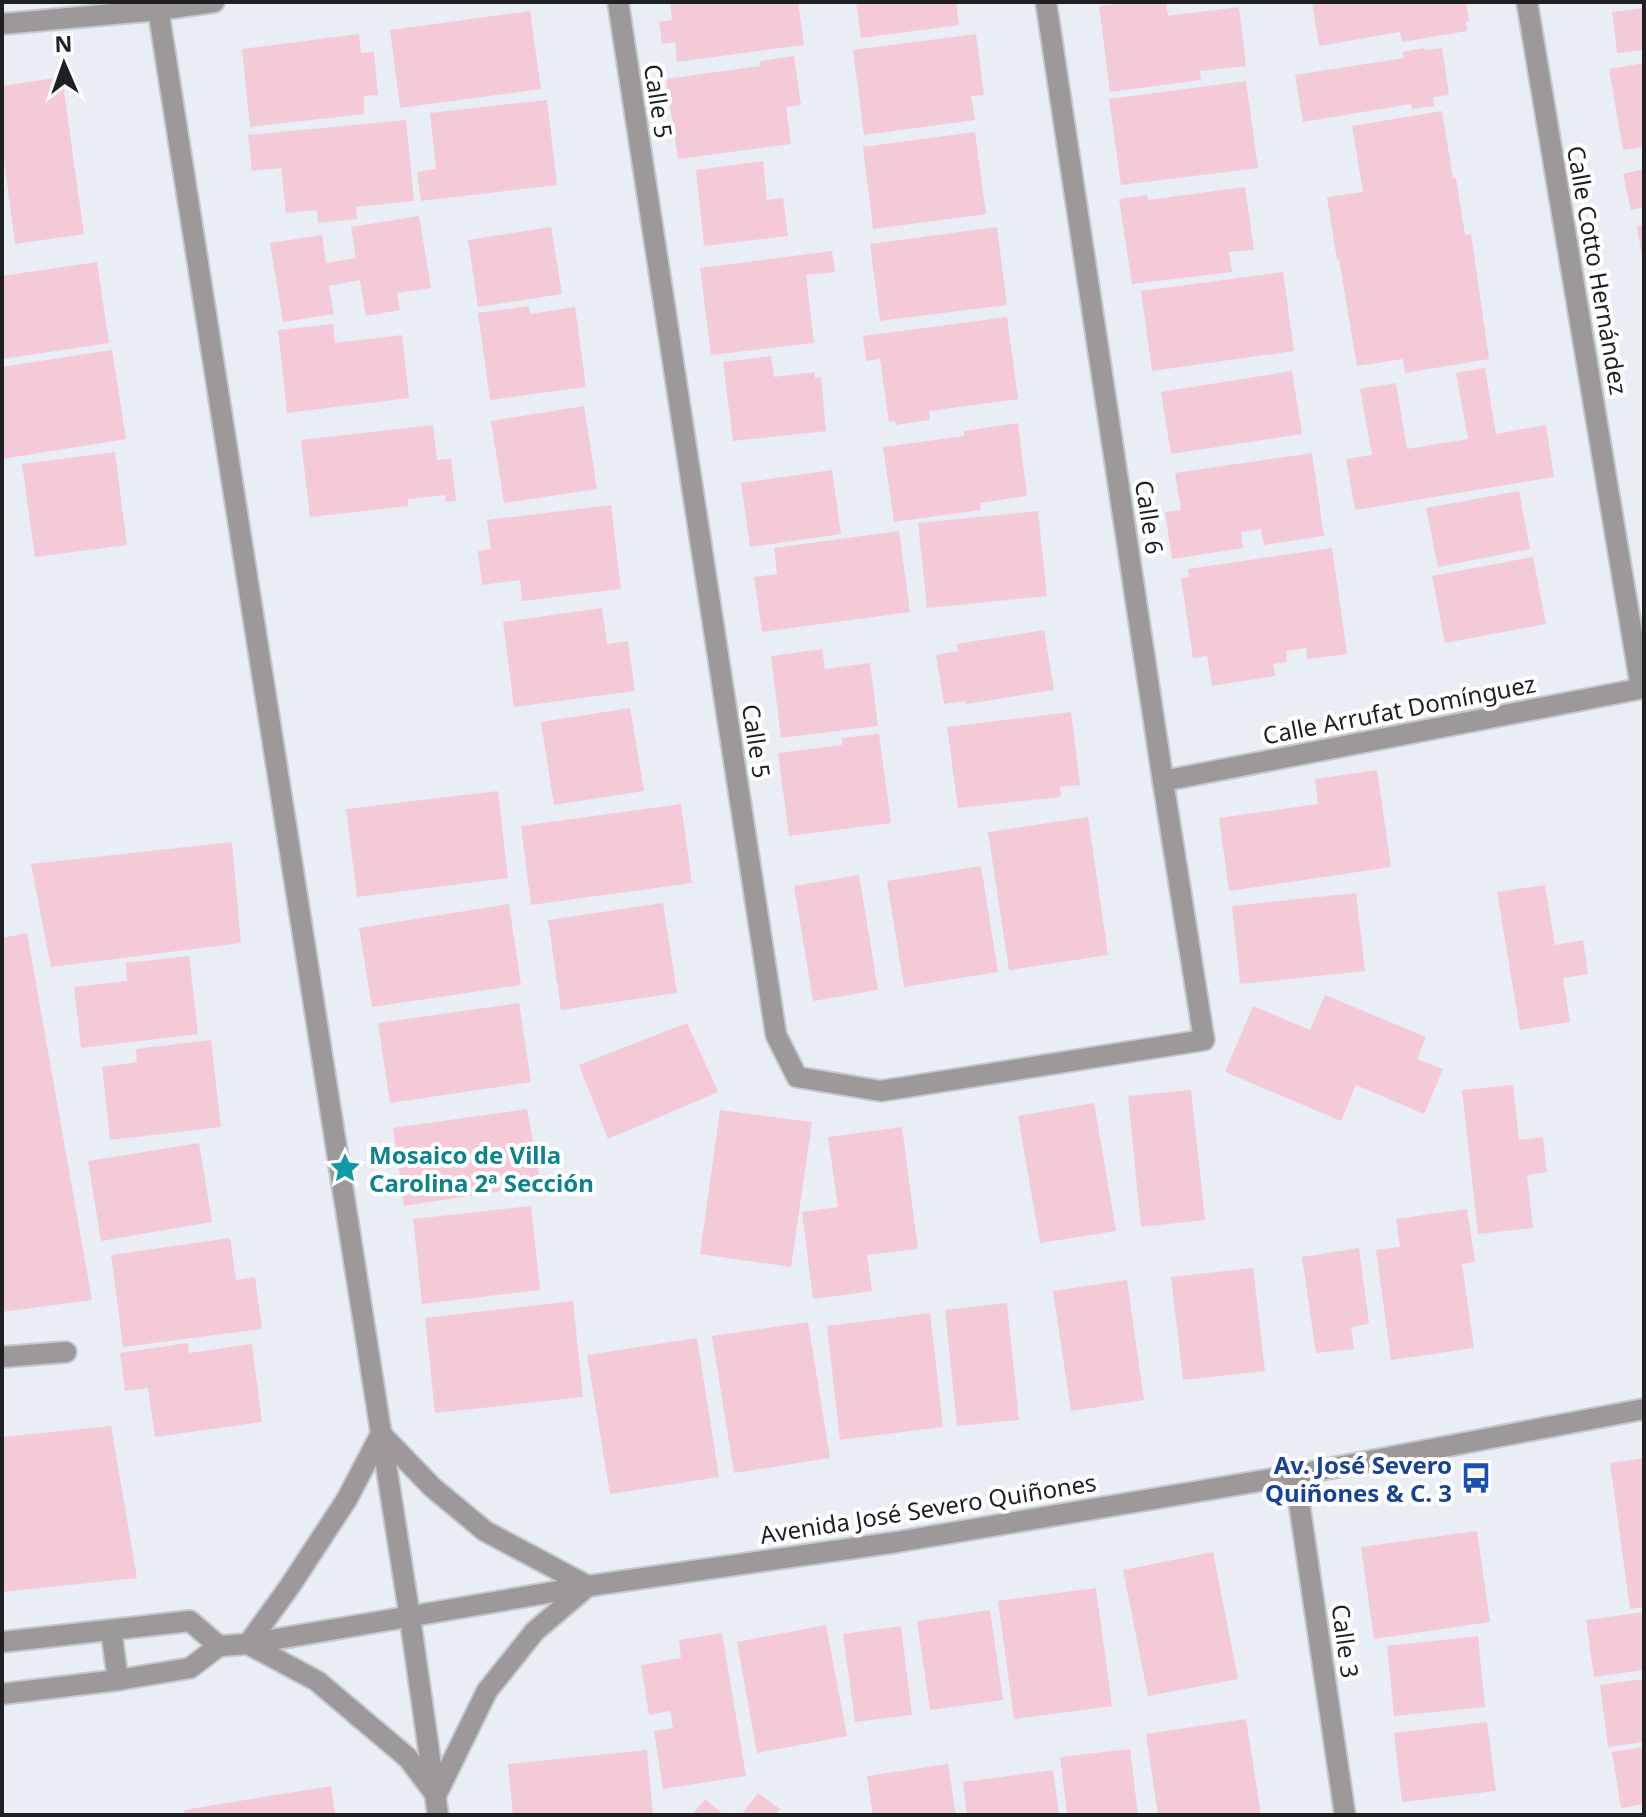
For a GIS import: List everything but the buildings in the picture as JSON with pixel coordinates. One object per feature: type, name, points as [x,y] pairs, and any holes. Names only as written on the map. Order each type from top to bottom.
[{"type":"street","points":[[2,24],[214,2]]},
{"type":"street","name":"Calle 5","points":[[618,2],[776,1035],[797,1077],[881,1091],[1204,1040]]},
{"type":"street","name":"Calle 6","points":[[1046,2],[1204,1040]]},
{"type":"street","name":"Calle Cotto Hernández","points":[[1527,2],[1643,688]]},
{"type":"street","points":[[157,6],[437,1805]]},
{"type":"street","name":"Calle Arrufat Domínguez","points":[[1163,781],[1643,688]]},
{"type":"street","points":[[2,1357],[66,1352]]},
{"type":"street","name":"Avenida José Severo Quiñones","points":[[219,1646],[410,1618],[588,1586],[897,1542],[1295,1475],[1644,1409]]},
{"type":"street","points":[[381,1434],[432,1487],[485,1531],[588,1586],[535,1631],[487,1691],[437,1805]]},
{"type":"street","points":[[381,1434],[347,1499],[248,1644],[317,1681],[408,1758],[437,1805]]},
{"type":"street","name":"Calle 3","points":[[1295,1475],[1345,1815]]},
{"type":"street","points":[[2,1642],[190,1621],[219,1646],[190,1668],[2,1694]]},
{"type":"street","points":[[111,1630],[118,1680]]},
{"type":"place","name":"Mosaico de Villa Carolina 2ª Sección","points":[[345,1168]]},
{"type":"place","name":"Av. José Severo Quiñones & C. 3","points":[[1476,1478]]}]
